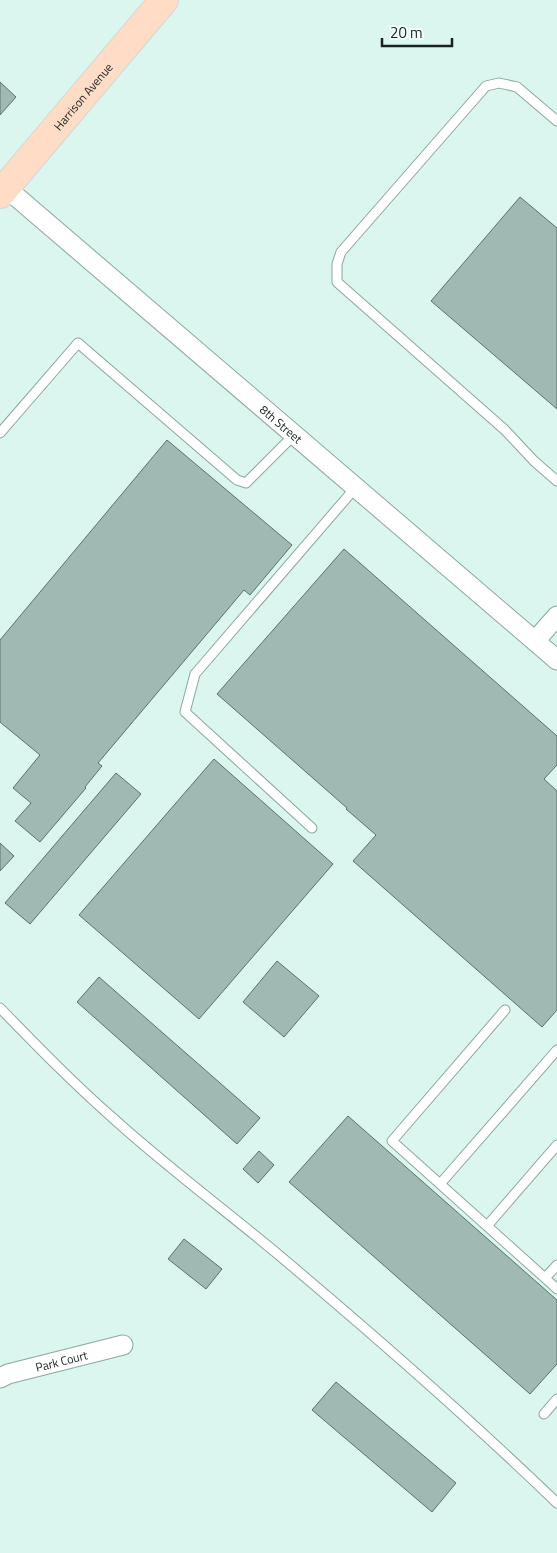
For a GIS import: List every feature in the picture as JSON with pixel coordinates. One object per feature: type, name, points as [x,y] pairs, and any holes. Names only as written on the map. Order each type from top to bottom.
[{"type":"main road","name":"Harrison Avenue","points":[[3,190],[164,0]]},
{"type":"street","name":"8th Street","points":[[3,190],[557,660]]},
{"type":"street","points":[[535,641],[557,616]]},
{"type":"street","name":"Park Court","points":[[0,1378],[8,1374],[123,1345]]},
{"type":"lane","points":[[557,122],[517,87],[499,84],[486,86],[342,252],[337,264],[337,282],[505,430],[534,461],[557,481]]},
{"type":"lane","points":[[0,433],[78,343],[237,480],[246,483],[294,435]]},
{"type":"lane","points":[[312,828],[185,712],[196,674],[356,488]]},
{"type":"lane","points":[[0,1008],[114,1120],[280,1256],[404,1363],[508,1455],[557,1503]]},
{"type":"lane","points":[[505,1010],[392,1141],[557,1289]]},
{"type":"lane","points":[[440,1184],[557,1050]]},
{"type":"lane","points":[[487,1226],[557,1146]]},
{"type":"lane","points":[[545,1278],[557,1265]]},
{"type":"lane","points":[[544,1414],[557,1399]]},
{"type":"building","points":[[0,82],[16,97],[0,115]]},
{"type":"building","points":[[520,197],[557,228],[557,409],[431,301]]},
{"type":"building","points":[[167,440],[292,545],[250,595],[244,590],[98,763],[102,766],[86,788],[40,842],[15,821],[31,803],[13,788],[40,755],[0,722],[0,640]]},
{"type":"building","points":[[344,549],[557,736],[557,765],[544,779],[557,791],[557,1010],[542,1027],[353,861],[376,835],[217,694]]},
{"type":"building","points":[[214,759],[333,864],[199,1019],[79,915]]},
{"type":"building","points":[[116,773],[141,794],[30,924],[5,903]]},
{"type":"building","points":[[0,843],[14,856],[0,871]]},
{"type":"building","points":[[277,961],[319,996],[284,1037],[243,1002]]},
{"type":"building","points":[[99,977],[260,1118],[237,1144],[77,1002]]},
{"type":"building","points":[[348,1116],[557,1300],[557,1364],[530,1394],[289,1182]]},
{"type":"building","points":[[259,1151],[274,1165],[258,1183],[243,1169]]},
{"type":"building","points":[[184,1239],[222,1269],[206,1289],[168,1259]]},
{"type":"building","points":[[336,1382],[456,1483],[432,1512],[312,1410]]}]
